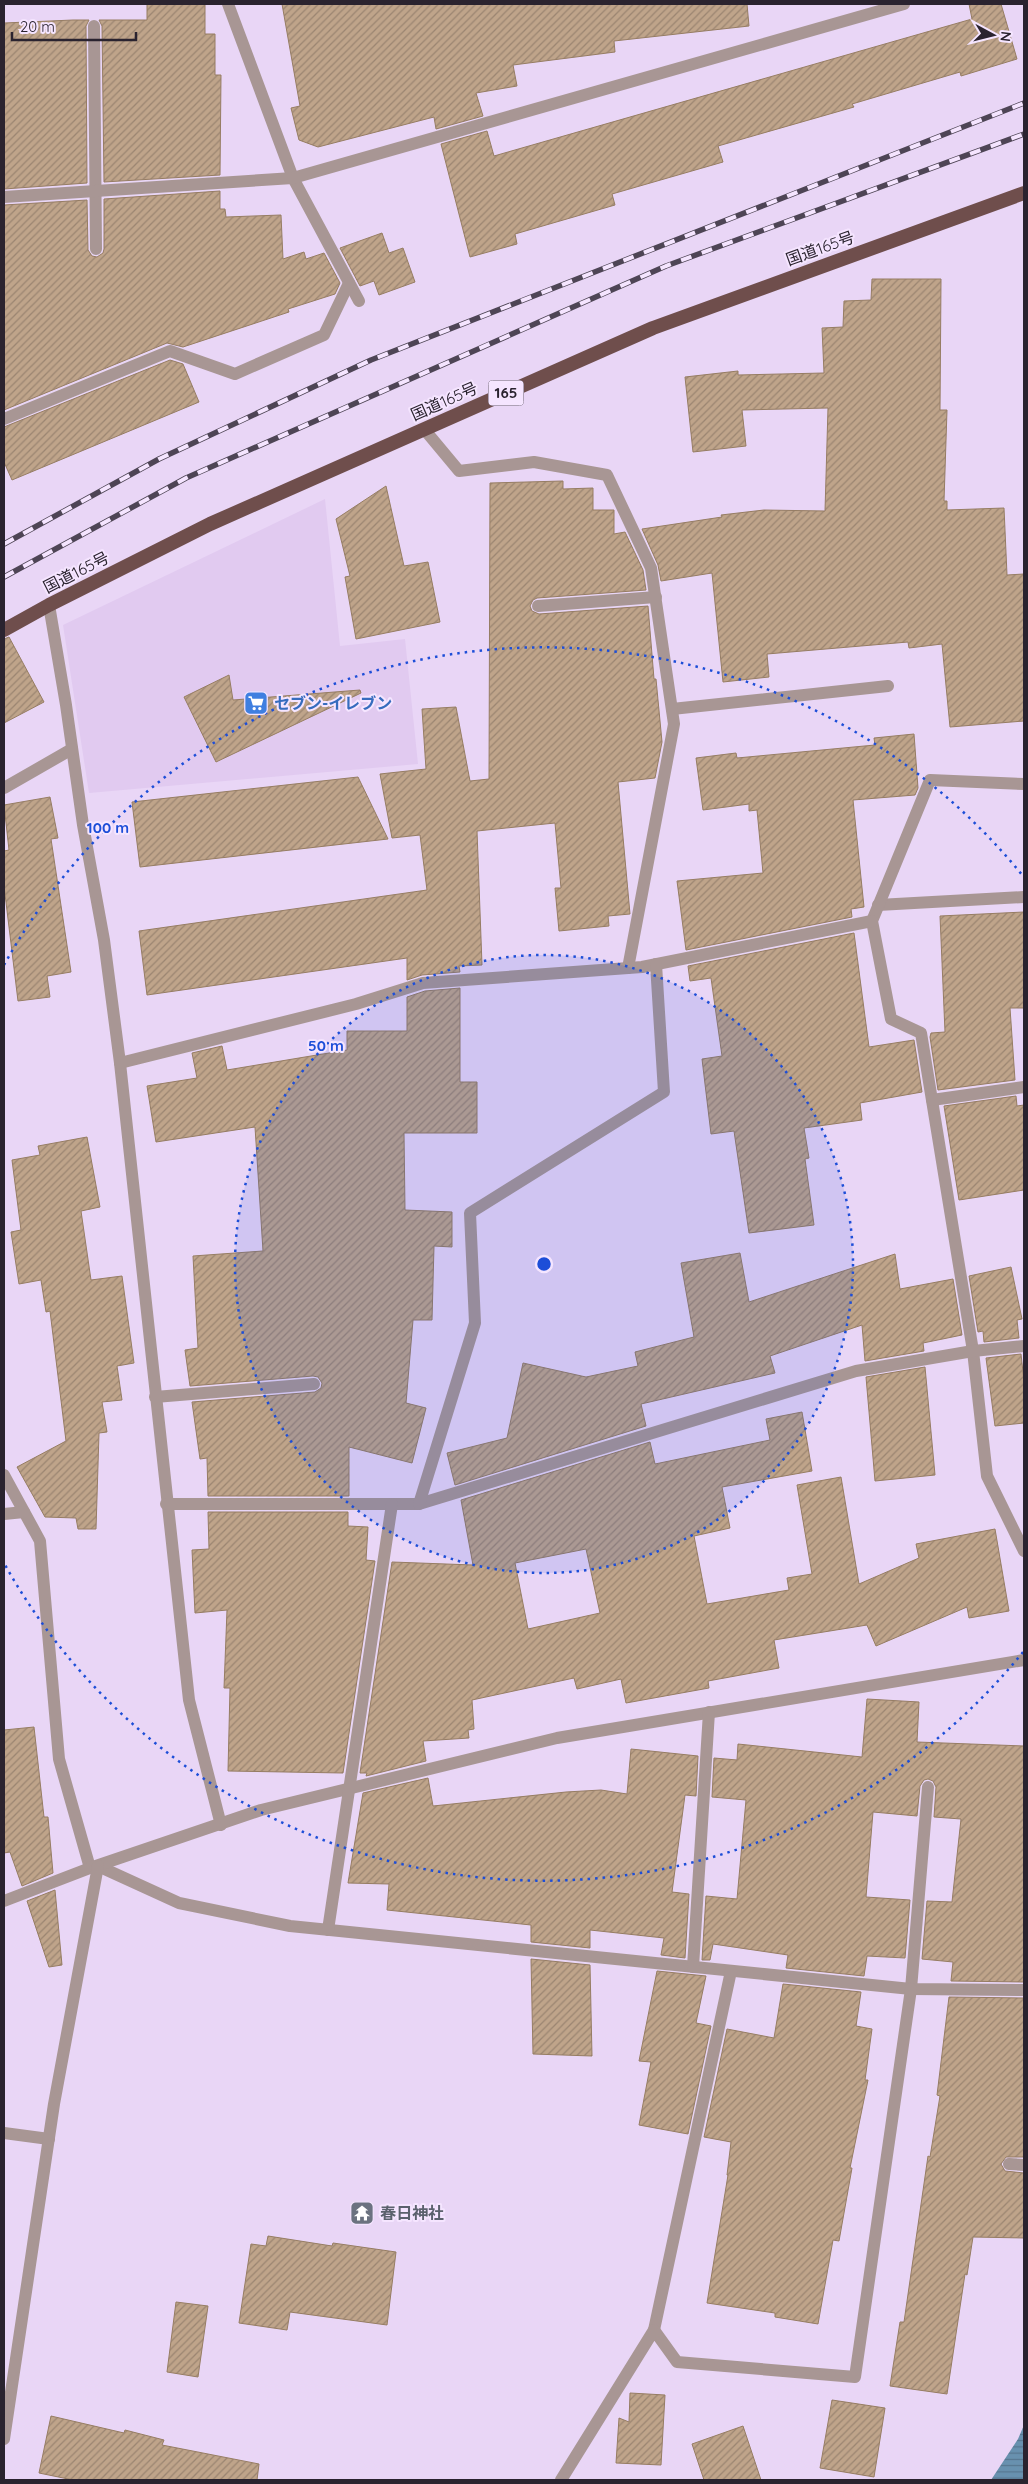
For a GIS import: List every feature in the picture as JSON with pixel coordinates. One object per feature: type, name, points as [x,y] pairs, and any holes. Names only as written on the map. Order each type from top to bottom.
[{"type":"highway","name":"国道165号","points":[[4,630],[49,605],[210,524],[653,328],[1024,193]]},
{"type":"street","points":[[228,4],[293,178],[359,300]]},
{"type":"street","points":[[4,197],[293,178],[904,4]]},
{"type":"street","points":[[94,26],[96,249]]},
{"type":"street","points":[[4,418],[170,351],[235,374],[324,334],[349,283]]},
{"type":"street","points":[[424,430],[459,472],[534,462],[607,475],[652,568],[674,724],[628,968]]},
{"type":"street","points":[[538,606],[656,597]]},
{"type":"street","points":[[49,605],[83,825],[104,940],[120,1063],[166,1504],[189,1700],[220,1825]]},
{"type":"street","points":[[672,709],[888,686]]},
{"type":"street","points":[[4,788],[72,749]]},
{"type":"street","points":[[1024,784],[930,780],[872,921],[891,1019],[921,1033],[973,1351],[987,1476],[1024,1551]]},
{"type":"street","points":[[878,905],[1024,897]]},
{"type":"street","points":[[120,1063],[356,1004],[423,983],[628,968],[872,921]]},
{"type":"street","points":[[419,1504],[475,1323],[470,1213],[664,1092],[656,964]]},
{"type":"street","points":[[932,1100],[1024,1087]]},
{"type":"street","points":[[166,1504],[419,1504],[856,1371],[973,1351],[1024,1346]]},
{"type":"street","points":[[155,1397],[314,1384]]},
{"type":"street","points":[[4,1475],[40,1541],[59,1759],[94,1867],[49,2139],[4,2439]]},
{"type":"street","points":[[328,1930],[392,1504]]},
{"type":"street","points":[[4,1514],[24,1512]]},
{"type":"street","points":[[4,1901],[94,1867],[261,1810],[558,1738],[1024,1660]]},
{"type":"street","points":[[694,1967],[709,1712]]},
{"type":"street","points":[[654,2330],[677,2362],[855,2377],[911,1989],[928,1787]]},
{"type":"street","points":[[94,1867],[179,1903],[290,1926],[911,1989],[1024,1990]]},
{"type":"street","points":[[561,2480],[654,2330],[731,1971]]},
{"type":"street","points":[[4,2133],[49,2139]]},
{"type":"street","points":[[1008,2164],[1024,2165]]},
{"type":"shaded area","points":[[325,499],[340,646],[405,639],[418,764],[89,793],[63,625]]},
{"type":"water","points":[[1024,2425],[1024,2480],[991,2480],[1018,2439]]},
{"type":"building","points":[[147,4],[205,4],[205,34],[215,34],[215,75],[221,75],[220,175],[104,182],[102,26],[99,20],[147,20]]},
{"type":"building","points":[[282,4],[747,4],[749,26],[614,41],[615,52],[513,65],[517,86],[476,93],[483,116],[436,129],[434,117],[318,147],[299,140],[291,108],[300,106]]},
{"type":"building","points":[[969,4],[1001,4],[1017,59],[961,76],[960,72],[852,104],[854,107],[718,146],[723,162],[612,194],[615,205],[515,234],[517,244],[470,257],[441,144],[487,131],[494,156],[972,19]]},
{"type":"building","points":[[89,20],[86,26],[87,183],[4,189],[4,23]]},
{"type":"building","points":[[220,191],[220,209],[225,209],[226,217],[281,215],[283,259],[304,252],[306,259],[324,253],[340,283],[335,294],[288,309],[289,312],[183,347],[167,343],[4,410],[4,205],[87,200],[88,250],[92,256],[97,257],[103,253],[104,249],[104,199]]},
{"type":"building","points":[[382,233],[389,253],[403,248],[415,282],[379,295],[374,281],[360,286],[340,248]]},
{"type":"building","points":[[872,279],[941,279],[940,410],[947,410],[944,501],[947,501],[947,510],[1004,508],[1007,575],[1024,574],[1024,721],[950,727],[942,644],[909,648],[908,642],[767,654],[769,677],[723,682],[712,573],[661,581],[658,565],[642,529],[722,517],[721,515],[764,510],[825,511],[828,408],[742,410],[746,446],[693,452],[685,377],[738,371],[738,375],[824,373],[822,328],[843,327],[844,301],[871,300]]},
{"type":"building","points":[[170,360],[183,364],[199,402],[12,480],[4,462],[4,427]]},
{"type":"building","points":[[563,481],[563,489],[593,488],[593,510],[614,510],[614,534],[625,532],[643,570],[646,590],[537,598],[533,600],[530,606],[532,611],[539,614],[648,606],[654,679],[656,679],[662,742],[655,778],[618,782],[630,914],[608,916],[609,926],[559,931],[555,888],[561,888],[555,823],[477,831],[482,965],[459,966],[460,972],[422,975],[407,980],[407,958],[147,995],[139,931],[427,890],[420,835],[392,838],[380,774],[426,769],[422,709],[456,707],[470,781],[489,779],[490,483]]},
{"type":"building","points":[[386,486],[404,566],[428,562],[440,622],[356,639],[345,577],[350,576],[336,519]]},
{"type":"building","points":[[9,637],[44,702],[4,723],[4,639]]},
{"type":"building","points":[[229,675],[233,700],[360,690],[361,693],[216,762],[184,697]]},
{"type":"building","points":[[914,734],[918,788],[915,795],[853,800],[864,907],[851,909],[852,917],[686,950],[677,881],[763,873],[757,810],[749,811],[749,804],[703,810],[696,758],[736,753],[737,758],[875,745],[874,738]]},
{"type":"building","points":[[358,777],[388,839],[140,867],[132,802]]},
{"type":"building","points":[[50,797],[58,838],[51,839],[71,972],[47,976],[50,997],[18,1001],[4,886],[4,851],[9,850],[4,805]]},
{"type":"building","points":[[1024,912],[1024,1008],[1010,1008],[1015,1080],[938,1090],[930,1037],[931,1033],[945,1032],[940,916]]},
{"type":"building","points":[[854,933],[869,1047],[914,1040],[922,1092],[860,1103],[862,1120],[804,1128],[809,1158],[805,1159],[814,1225],[749,1233],[734,1131],[711,1134],[702,1059],[722,1056],[711,978],[690,981],[688,966]]},
{"type":"building","points":[[460,988],[460,1082],[477,1082],[477,1133],[404,1133],[405,1210],[452,1212],[452,1247],[434,1246],[432,1320],[413,1320],[406,1403],[426,1408],[412,1463],[349,1447],[349,1496],[208,1496],[207,1458],[200,1459],[192,1402],[315,1392],[321,1388],[322,1383],[318,1377],[313,1376],[190,1386],[185,1350],[198,1348],[193,1256],[263,1251],[255,1127],[156,1142],[147,1086],[197,1078],[192,1053],[222,1046],[227,1070],[347,1050],[347,1031],[407,1031],[407,997],[425,991]]},
{"type":"building","points":[[1016,1096],[1017,1106],[1024,1105],[1024,1190],[959,1200],[944,1106]]},
{"type":"building","points":[[87,1137],[100,1207],[81,1211],[91,1280],[122,1276],[134,1363],[117,1366],[122,1400],[102,1402],[107,1432],[99,1433],[96,1529],[78,1529],[76,1518],[45,1517],[17,1467],[66,1441],[50,1311],[46,1312],[41,1280],[19,1284],[11,1232],[21,1230],[12,1160],[40,1155],[38,1146]]},
{"type":"building","points":[[740,1253],[749,1302],[895,1254],[900,1289],[953,1279],[962,1335],[923,1343],[924,1351],[865,1361],[862,1325],[770,1356],[775,1373],[641,1404],[646,1426],[455,1485],[447,1453],[507,1438],[523,1363],[586,1377],[638,1366],[635,1352],[694,1337],[681,1263]]},
{"type":"building","points":[[1011,1267],[1022,1319],[1017,1320],[1019,1338],[984,1342],[983,1331],[978,1332],[969,1276]]},
{"type":"building","points":[[1021,1354],[1024,1381],[1024,1423],[995,1426],[986,1358]]},
{"type":"building","points":[[925,1367],[935,1475],[875,1481],[866,1377]]},
{"type":"building","points":[[802,1412],[812,1471],[722,1487],[730,1528],[694,1536],[707,1604],[789,1590],[787,1578],[812,1574],[797,1485],[841,1477],[859,1584],[919,1558],[916,1544],[995,1529],[1009,1611],[969,1618],[967,1607],[876,1646],[867,1625],[774,1640],[779,1668],[708,1681],[709,1688],[626,1703],[621,1679],[577,1689],[574,1678],[472,1700],[474,1729],[468,1730],[469,1738],[423,1741],[426,1761],[366,1776],[367,1773],[360,1773],[392,1562],[473,1565],[461,1500],[650,1442],[655,1464],[770,1440],[766,1419]],"holes":[[[586,1549],[600,1613],[528,1629],[515,1563]]]},
{"type":"building","points":[[208,1512],[348,1512],[348,1526],[368,1527],[366,1560],[375,1561],[343,1773],[228,1771],[230,1688],[224,1688],[227,1610],[195,1613],[192,1550],[209,1549]]},
{"type":"building","points":[[867,1699],[919,1702],[917,1742],[1024,1746],[1024,1982],[951,1981],[953,1962],[922,1959],[927,1901],[952,1902],[961,1819],[934,1817],[936,1787],[933,1781],[928,1779],[924,1780],[920,1786],[917,1816],[873,1812],[866,1897],[910,1900],[905,1958],[867,1956],[864,1976],[786,1968],[788,1955],[713,1944],[710,1960],[702,1960],[706,1896],[737,1899],[746,1800],[712,1797],[714,1758],[737,1760],[738,1744],[862,1757]]},
{"type":"building","points":[[34,1727],[44,1817],[48,1817],[53,1873],[22,1886],[10,1852],[4,1853],[4,1730]]},
{"type":"building","points":[[631,1749],[698,1756],[696,1796],[685,1795],[672,1892],[689,1894],[685,1958],[661,1955],[664,1938],[590,1930],[590,1948],[531,1942],[531,1925],[387,1910],[389,1884],[348,1883],[363,1793],[428,1778],[433,1806],[566,1792],[601,1790],[627,1794]]},
{"type":"building","points":[[55,1890],[62,1965],[49,1967],[27,1901]]},
{"type":"building","points":[[531,1959],[590,1965],[592,2056],[533,2054]]},
{"type":"building","points":[[657,1971],[706,1976],[696,2023],[711,2026],[688,2134],[639,2125],[651,2062],[639,2061]]},
{"type":"building","points":[[783,1984],[861,1992],[856,2026],[872,2029],[865,2080],[868,2080],[850,2168],[852,2168],[839,2241],[833,2240],[818,2324],[775,2317],[775,2313],[707,2303],[728,2175],[731,2142],[704,2137],[727,2029],[774,2038]]},
{"type":"building","points":[[949,1997],[1024,1998],[1024,2157],[1006,2157],[1001,2164],[1005,2171],[1024,2173],[1024,2238],[973,2237],[967,2275],[965,2274],[947,2394],[890,2386],[900,2322],[904,2322],[928,2156],[930,2157],[940,2096],[937,2095]]},
{"type":"building","points":[[268,2236],[332,2246],[333,2243],[396,2252],[387,2325],[290,2312],[287,2330],[239,2323],[251,2244],[266,2246]]},
{"type":"building","points":[[176,2302],[208,2306],[198,2377],[167,2372]]},
{"type":"building","points":[[630,2393],[665,2395],[661,2465],[616,2463],[619,2418],[629,2422]]},
{"type":"building","points":[[832,2400],[885,2408],[874,2477],[820,2468]]},
{"type":"building","points":[[51,2416],[124,2433],[125,2430],[164,2440],[162,2445],[259,2464],[257,2480],[73,2480],[39,2473]]},
{"type":"building","points":[[743,2426],[761,2480],[704,2480],[692,2444]]},
{"type":"railway","points":[[4,544],[159,459],[371,360],[1024,103]]},
{"type":"railway","points":[[4,577],[186,478],[666,266],[1024,134]]},
{"type":"place","name":"セブン-イレブン","points":[[256,703]]},
{"type":"place","name":"春日神社","points":[[362,2213]]}]
